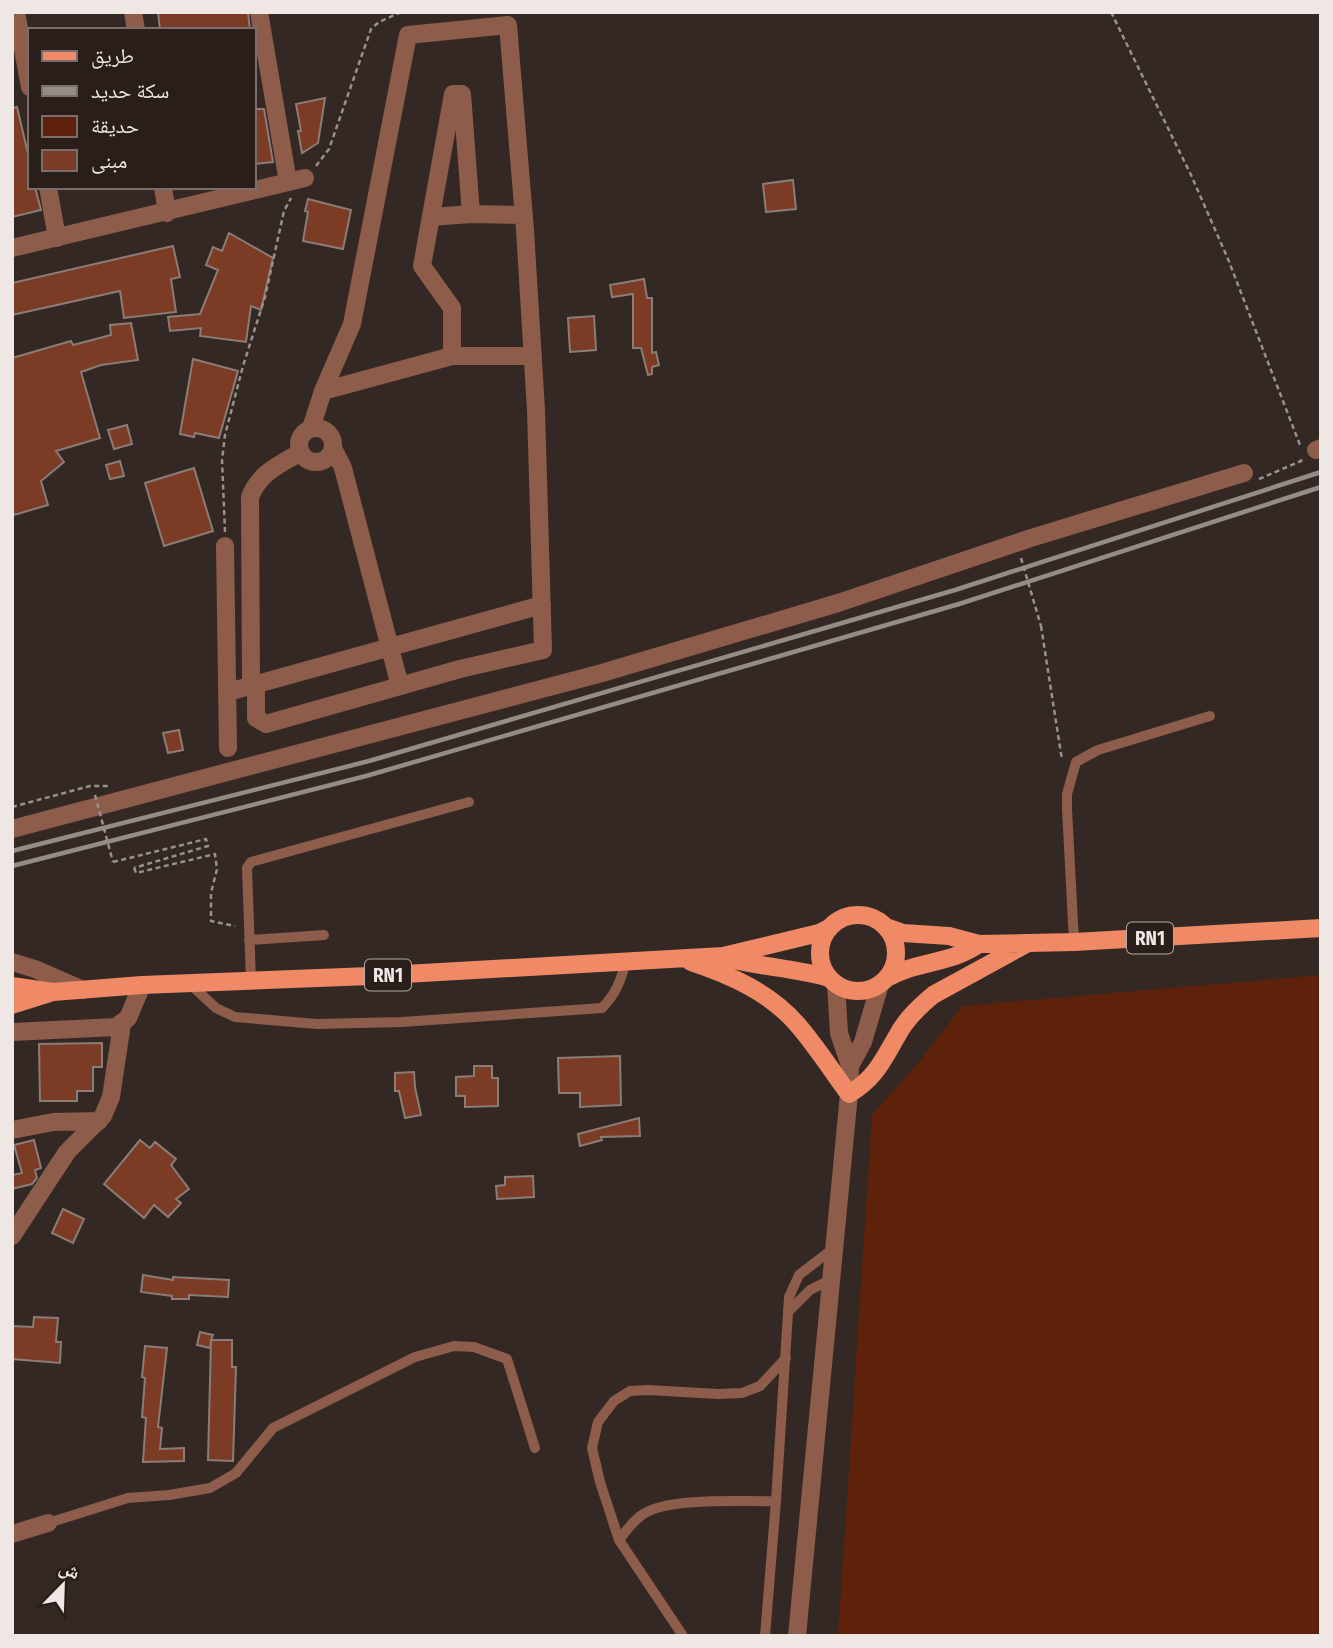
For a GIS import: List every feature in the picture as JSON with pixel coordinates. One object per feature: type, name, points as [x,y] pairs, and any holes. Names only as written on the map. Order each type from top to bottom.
[{"type":"main road","points":[[862,914],[886,927],[896,952],[895,961],[883,981],[872,988],[854,991],[833,981],[824,971],[819,953],[820,944],[829,928],[844,917],[862,914]]},
{"type":"main road","name":"RN1","points":[[886,927],[903,933],[949,936],[979,944],[1074,942],[1321,928]]},
{"type":"main road","name":"RN1","points":[[12,986],[53,992],[142,985],[723,957],[819,933],[829,928]]},
{"type":"main road","points":[[682,958],[724,974],[772,1002],[797,1024],[849,1094],[866,1083],[880,1068],[905,1024],[923,1003],[1028,943]]},
{"type":"main road","name":"RN1","points":[[883,981],[905,969],[951,959],[979,944]]},
{"type":"main road","name":"RN1","points":[[723,957],[833,981]]},
{"type":"main road","name":"RN1","points":[[12,1005],[53,992]]},
{"type":"street","points":[[16,12],[28,76]]},
{"type":"street","points":[[12,248],[297,180],[258,12]]},
{"type":"street","points":[[301,452],[266,472],[256,483],[250,497],[256,718],[266,724],[460,669],[543,650],[533,356],[508,25],[408,35],[352,324],[323,391],[311,428],[299,441],[304,457],[315,462],[326,458],[333,448]]},
{"type":"street","points":[[452,356],[452,308],[422,266],[453,94],[462,94],[471,214]]},
{"type":"street","points":[[48,189],[57,238]]},
{"type":"street","points":[[163,189],[167,212]]},
{"type":"street","points":[[431,217],[471,214],[524,215]]},
{"type":"street","points":[[323,391],[452,356],[533,356]]},
{"type":"street","points":[[311,428],[328,432],[343,468],[400,686]]},
{"type":"street","points":[[12,829],[614,670],[838,603],[1031,538],[1247,478]]},
{"type":"street","points":[[225,547],[228,748]]},
{"type":"street","points":[[228,692],[542,605]]},
{"type":"street","points":[[12,962],[83,990]]},
{"type":"street","points":[[797,1636],[849,1094],[850,1066],[839,1034],[833,981]]},
{"type":"street","points":[[850,1066],[863,1042],[883,981]]},
{"type":"street","points":[[12,1032],[111,1028],[122,1024],[128,1018],[142,985]]},
{"type":"street","points":[[12,1236],[66,1152],[99,1121],[109,1105],[122,1024]]},
{"type":"street","points":[[12,1130],[53,1122],[99,1121]]},
{"type":"street","points":[[12,1534],[48,1523]]},
{"type":"lane","points":[[1074,942],[1067,809],[1076,762],[1098,750],[1210,716]]},
{"type":"lane","points":[[251,981],[247,868],[251,862],[469,802]]},
{"type":"lane","points":[[249,940],[324,935]]},
{"type":"lane","points":[[190,984],[216,1008],[235,1017],[317,1024],[402,1022],[602,1008],[619,985],[626,961]]},
{"type":"lane","points":[[765,1636],[789,1297],[799,1275],[836,1246]]},
{"type":"lane","points":[[789,1311],[810,1290],[832,1279]]},
{"type":"lane","points":[[48,1523],[128,1498],[210,1488],[236,1473],[273,1427],[415,1357],[454,1346],[474,1347],[507,1359],[535,1448]]},
{"type":"lane","points":[[683,1636],[619,1540],[600,1482],[593,1448],[598,1422],[614,1401],[630,1391],[742,1393],[760,1386],[786,1357]]},
{"type":"lane","points":[[619,1540],[635,1520],[647,1511],[667,1504],[776,1501]]},
{"type":"path","points":[[225,547],[222,460],[225,435],[265,297],[284,211],[296,189],[297,180],[329,149],[371,29],[379,22],[401,12]]},
{"type":"path","points":[[1111,12],[1197,187],[1233,271],[1304,454],[1301,461],[1247,478]]},
{"type":"path","points":[[1021,558],[1041,626],[1063,762]]},
{"type":"path","points":[[12,807],[82,789]]},
{"type":"path","points":[[95,795],[113,862],[206,839],[208,846],[134,868],[136,873],[215,854],[217,869],[211,893],[211,921],[235,924],[236,936]]},
{"type":"green space","points":[[1321,975],[1321,1636],[838,1636],[872,1115],[920,1061],[962,1006]]},
{"type":"building","points":[[158,12],[248,12],[250,28],[160,28]]},
{"type":"building","points":[[325,98],[318,143],[302,153],[296,104]]},
{"type":"building","points":[[17,107],[28,154],[28,189],[36,189],[41,210],[12,217],[12,108]]},
{"type":"building","points":[[256,109],[264,109],[273,162],[256,164]]},
{"type":"building","points":[[793,180],[796,209],[766,212],[763,184]]},
{"type":"building","points":[[308,199],[351,210],[343,249],[303,241]]},
{"type":"building","points":[[229,233],[273,258],[261,310],[251,306],[246,342],[200,336],[201,328],[170,331],[168,317],[200,314],[218,270],[206,265],[213,247],[222,251]]},
{"type":"building","points":[[173,246],[180,277],[171,279],[176,312],[124,318],[120,291],[12,315],[12,283]]},
{"type":"building","points":[[644,279],[647,298],[652,298],[652,353],[656,352],[659,365],[652,367],[652,374],[648,375],[641,348],[633,348],[633,294],[612,297],[610,285]]},
{"type":"building","points":[[594,316],[596,350],[570,352],[568,318]]},
{"type":"building","points":[[131,323],[138,360],[101,365],[81,372],[100,438],[56,451],[64,462],[41,481],[48,505],[14,515],[12,358],[71,341],[73,345],[111,335],[110,325]]},
{"type":"building","points":[[193,359],[238,371],[219,438],[195,433],[194,437],[180,434]]},
{"type":"building","points":[[127,425],[132,444],[114,449],[108,430]]},
{"type":"building","points":[[120,461],[124,476],[110,479],[106,465]]},
{"type":"building","points":[[194,468],[213,531],[164,546],[145,483]]},
{"type":"building","points":[[179,730],[183,750],[168,753],[163,733]]},
{"type":"building","points":[[102,1043],[102,1067],[93,1067],[93,1091],[77,1091],[77,1101],[40,1101],[39,1044]]},
{"type":"building","points":[[620,1056],[621,1105],[580,1107],[580,1093],[559,1093],[558,1058]]},
{"type":"building","points":[[474,1066],[492,1066],[492,1078],[498,1078],[498,1106],[465,1107],[465,1096],[456,1096],[456,1077],[474,1076]]},
{"type":"building","points":[[414,1072],[421,1115],[405,1118],[399,1091],[395,1091],[395,1073]]},
{"type":"building","points":[[639,1118],[640,1136],[601,1137],[602,1140],[580,1146],[578,1134]]},
{"type":"building","points":[[34,1140],[41,1168],[35,1170],[37,1178],[32,1184],[12,1189],[12,1175],[22,1173],[14,1145]]},
{"type":"building","points":[[140,1140],[150,1148],[155,1142],[176,1159],[171,1165],[189,1189],[176,1199],[181,1203],[168,1217],[154,1205],[144,1218],[104,1184]]},
{"type":"building","points":[[533,1176],[534,1197],[497,1199],[496,1186],[505,1185],[505,1177]]},
{"type":"building","points":[[63,1209],[84,1219],[73,1243],[52,1233]]},
{"type":"building","points":[[143,1275],[173,1280],[173,1277],[229,1280],[228,1297],[189,1295],[189,1299],[172,1299],[172,1296],[141,1292]]},
{"type":"building","points":[[34,1317],[58,1318],[56,1342],[61,1342],[60,1363],[12,1359],[12,1326],[33,1327]]},
{"type":"building","points":[[200,1332],[213,1335],[211,1340],[232,1340],[232,1367],[236,1367],[233,1461],[208,1460],[211,1341],[210,1348],[197,1345]]},
{"type":"building","points":[[145,1346],[167,1348],[158,1427],[162,1428],[160,1449],[184,1448],[184,1461],[143,1462],[146,1418],[142,1417],[145,1378],[142,1377]]},
{"type":"railway","points":[[12,851],[369,761],[955,590],[1321,472]]},
{"type":"railway","points":[[12,866],[366,776],[959,604],[1321,487]]}]
